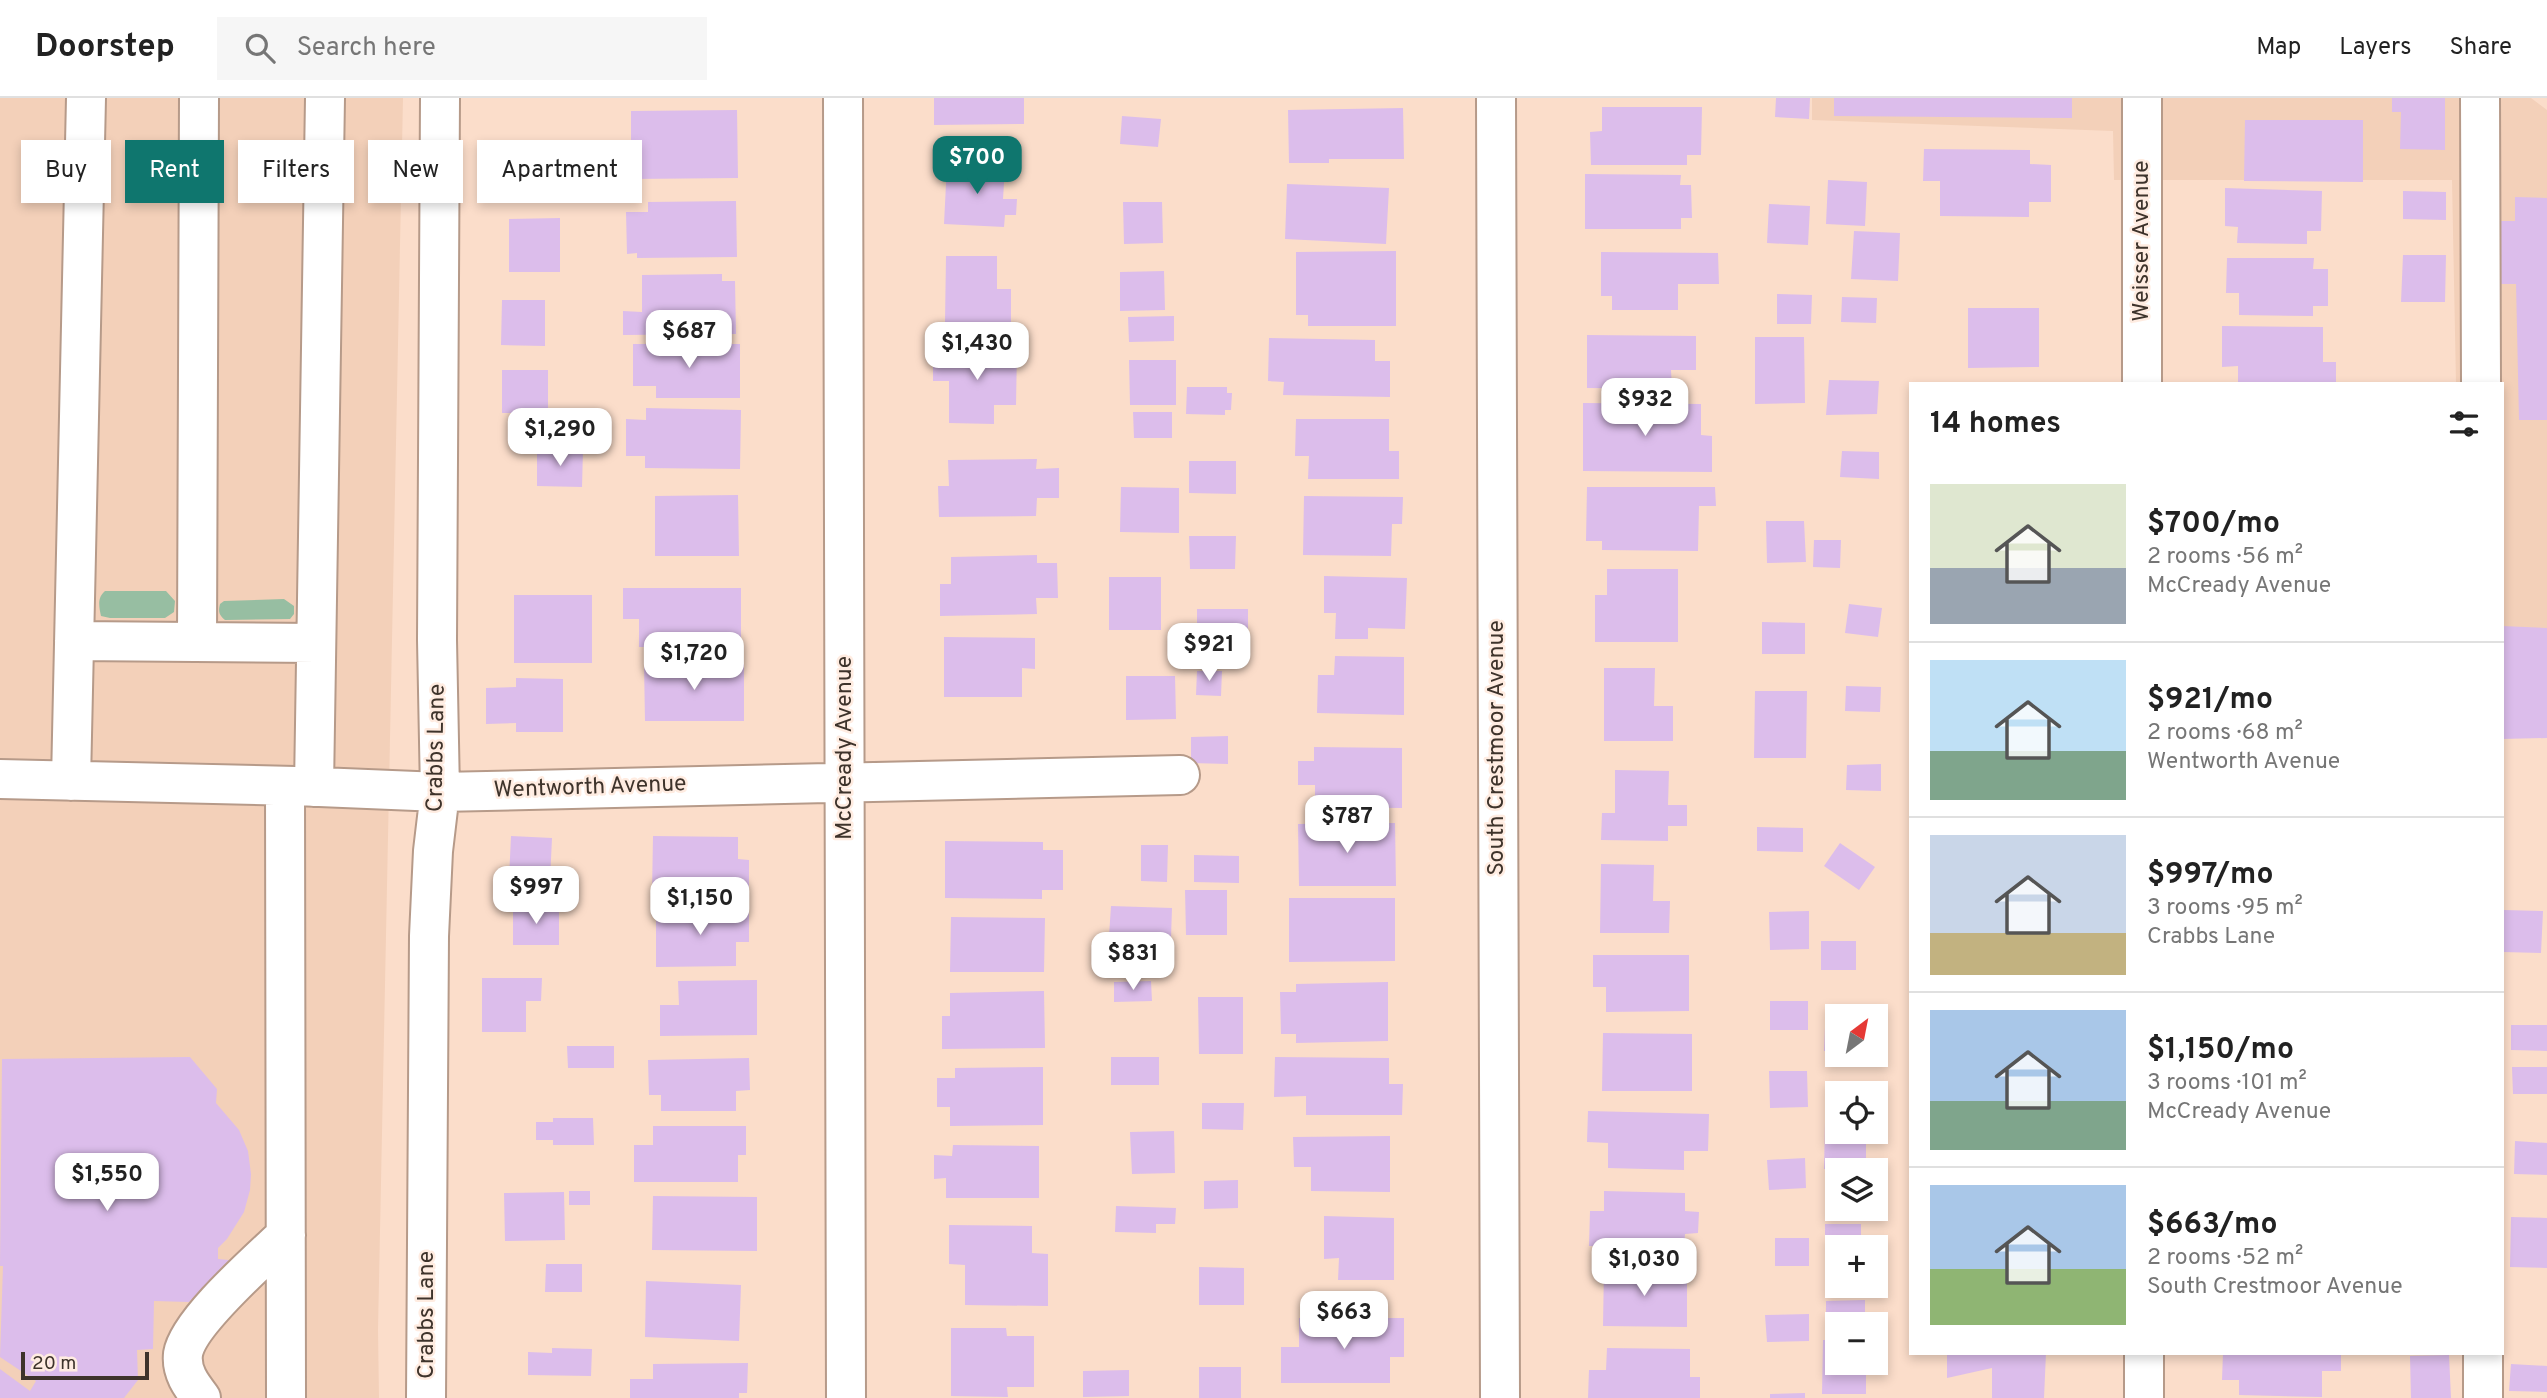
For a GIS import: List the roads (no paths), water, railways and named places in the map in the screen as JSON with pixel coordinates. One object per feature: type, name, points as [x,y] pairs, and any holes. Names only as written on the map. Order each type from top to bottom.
[{"type":"street","points":[[71,781],[86,98]]},
{"type":"street","points":[[197,642],[199,98]]},
{"type":"street","points":[[286,1398],[286,1234],[299,787],[316,643],[325,98]]},
{"type":"street","name":"Crabbs Lane","points":[[426,1398],[429,936],[433,851],[440,792],[437,640],[440,98]]},
{"type":"street","name":"McCready Avenue","points":[[843,98],[846,1398]]},
{"type":"street","name":"South Crestmoor Avenue","points":[[1496,98],[1500,1398]]},
{"type":"street","name":"Weisser Avenue","points":[[2142,98],[2142,382]]},
{"type":"street","points":[[2480,98],[2481,382]]},
{"type":"street","points":[[74,641],[316,643]]},
{"type":"street","name":"Wentworth Avenue","points":[[0,779],[440,792],[1180,775]]},
{"type":"street","points":[[201,1398],[186,1377],[183,1354],[193,1331],[286,1234]]},
{"type":"street","points":[[2144,1355],[2144,1398]]},
{"type":"street","points":[[2483,1355],[2483,1398]]}]
